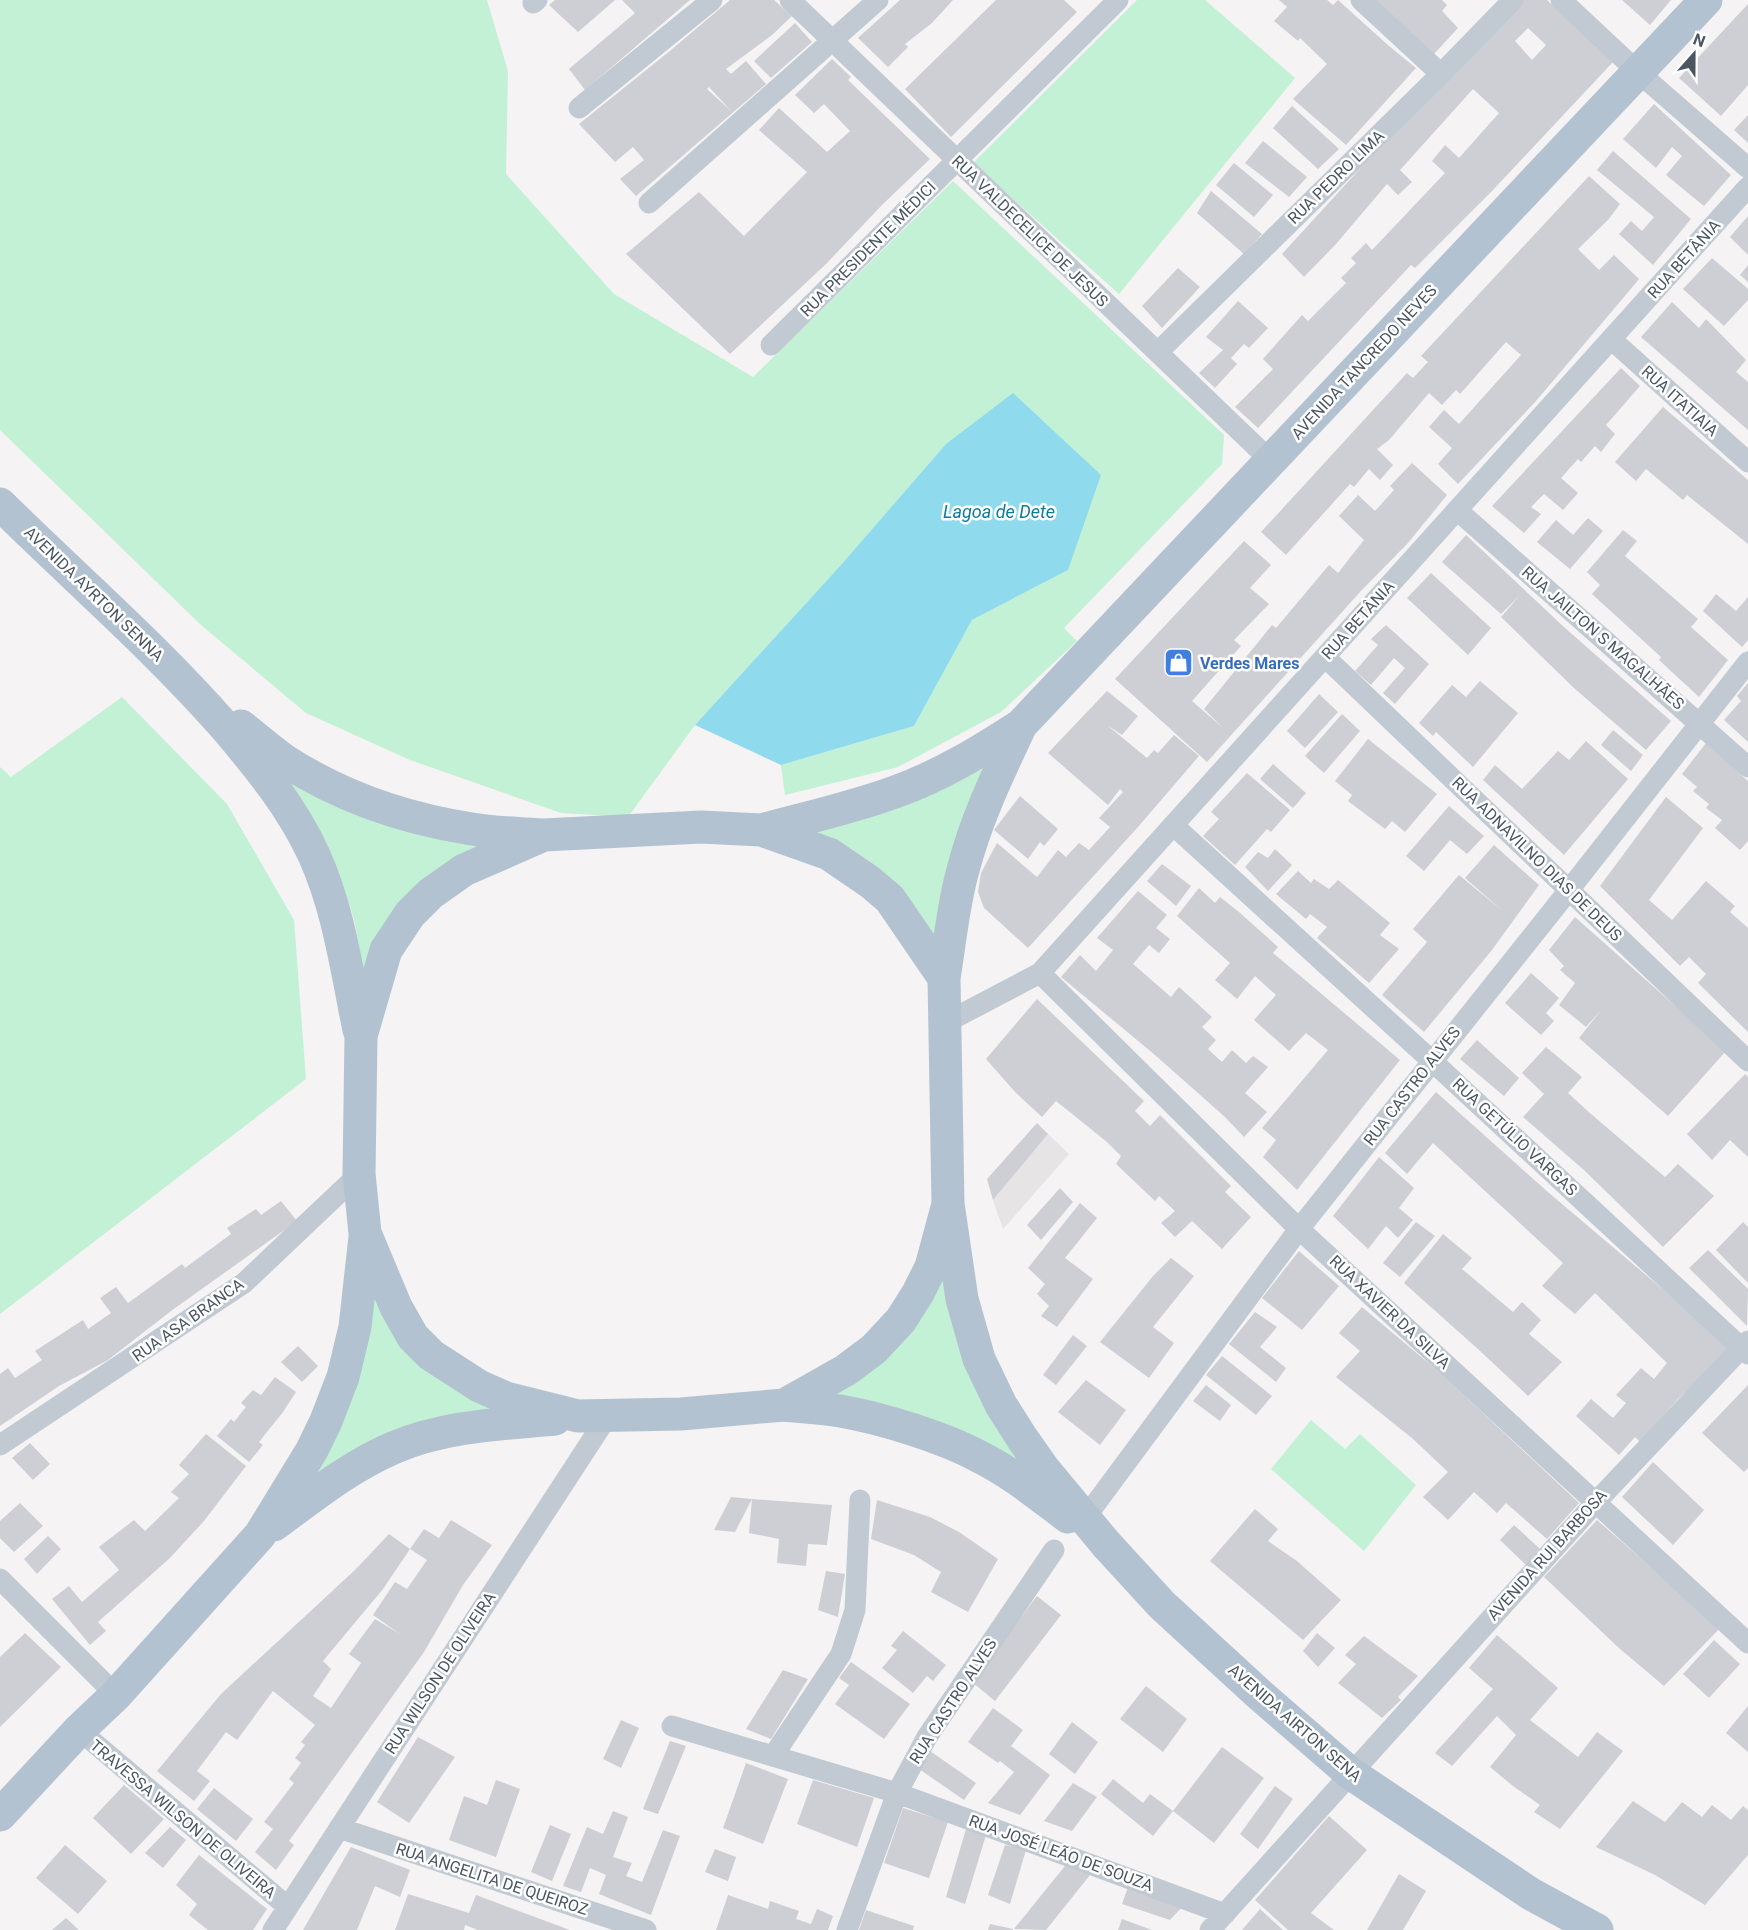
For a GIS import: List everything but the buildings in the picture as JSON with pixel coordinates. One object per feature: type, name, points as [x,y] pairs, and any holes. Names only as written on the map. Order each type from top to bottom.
[{"type":"main road","name":"AVENIDA TANCREDO NEVES","points":[[1021,725],[1706,0]]},
{"type":"main road","name":"AVENIDA AYRTON SENNA","points":[[0,504],[187,684],[271,783],[288,807],[310,846],[328,889],[360,1036]]},
{"type":"main road","name":"AVENIDA AYRTON SENNA","points":[[187,684],[284,759],[346,794],[410,817],[473,830],[544,835]]},
{"type":"main road","points":[[761,830],[851,807],[896,792],[974,756],[1021,725]]},
{"type":"main road","points":[[1021,725],[985,801],[972,838],[955,902],[944,978],[948,1204],[962,1299],[979,1359],[1001,1405],[1022,1438],[1106,1544]]},
{"type":"main road","points":[[0,1815],[79,1730],[116,1695],[260,1535],[312,1450],[326,1421],[343,1377],[355,1327],[365,1233],[359,1174],[360,1036],[386,950],[410,914],[430,894],[464,870],[544,835],[701,827],[761,830],[830,854],[870,882],[890,899],[944,978]]},
{"type":"main road","points":[[784,1405],[846,1370],[874,1349],[901,1320],[931,1267],[948,1204]]},
{"type":"main road","points":[[365,1233],[396,1307],[414,1337],[431,1355],[479,1386],[506,1398],[592,1417]]},
{"type":"main road","points":[[260,1535],[341,1476],[396,1447],[452,1430],[592,1417],[681,1414],[784,1405],[838,1410],[868,1417],[923,1434],[980,1456],[1106,1544]]},
{"type":"main road","name":"AVENIDA AIRTON SENA","points":[[1106,1544],[1162,1605],[1260,1695],[1350,1773],[1531,1894],[1597,1930]]},
{"type":"street","points":[[579,108],[712,0]]},
{"type":"street","name":"RUA VALDECELICE DE JESUS","points":[[790,0],[1271,461]]},
{"type":"street","points":[[649,203],[878,0]]},
{"type":"street","name":"RUA PRESIDENTE MÉDICI","points":[[771,345],[1118,0]]},
{"type":"street","points":[[1361,0],[1441,74]]},
{"type":"street","name":"RUA PEDRO LIMA","points":[[1158,352],[1441,74],[1513,0]]},
{"type":"street","points":[[1561,0],[1638,72],[1748,168]]},
{"type":"street","name":"RUA BETÂNIA","points":[[945,1023],[1040,973],[1748,187]]},
{"type":"street","name":"RUA ITATIAIA","points":[[1611,339],[1748,462]]},
{"type":"street","name":"RUA JAILTON S MAGALHÃES","points":[[1457,510],[1748,767]]},
{"type":"street","name":"RUA ADNAVILNO DIAS DE DEUS","points":[[1325,657],[1748,1061]]},
{"type":"street","name":"RUA CASTRO ALVES","points":[[1085,1518],[1299,1229],[1748,662]]},
{"type":"street","name":"RUA GETÚLIO VARGAS","points":[[1173,825],[1746,1348]]},
{"type":"street","name":"RUA XAVIER DA SILVA","points":[[1040,973],[1299,1229],[1748,1643]]},
{"type":"street","name":"RUA ASA BRANCA","points":[[0,1445],[244,1283],[359,1174]]},
{"type":"street","name":"AVENIDA RUI BARBOSA","points":[[1210,1930],[1596,1502],[1746,1348]]},
{"type":"street","name":"RUA WILSON DE OLIVEIRA","points":[[273,1930],[339,1828],[592,1417]]},
{"type":"street","points":[[773,1756],[841,1654],[855,1610],[860,1500]]},
{"type":"street","name":"RUA CASTRO ALVES","points":[[847,1930],[897,1793],[927,1737],[1054,1550]]},
{"type":"street","points":[[0,1579],[116,1695]]},
{"type":"street","name":"RUA JOSÉ LEÃO DE SOUZA","points":[[672,1726],[897,1793],[1225,1914]]},
{"type":"street","name":"TRAVESSA WILSON DE OLIVEIRA","points":[[79,1730],[288,1907]]},
{"type":"street","name":"RUA ANGELITA DE QUEIROZ","points":[[339,1828],[646,1930]]},
{"type":"shaded area","points":[[1048,1134],[1069,1154],[1003,1229],[993,1200]]},
{"type":"green space","points":[[0,0],[487,0],[508,71],[506,174],[614,294],[753,377],[953,181],[1224,435],[1222,464],[1064,628],[1077,641],[1001,712],[898,767],[785,795],[781,765],[914,726],[972,620],[1068,570],[946,444],[840,566],[695,725],[628,817],[561,813],[410,760],[306,713],[201,625],[0,430]]},
{"type":"green space","points":[[1137,0],[1205,0],[1295,78],[1119,294],[973,163]]},
{"type":"green space","points":[[122,697],[227,804],[294,920],[306,1079],[0,1314],[0,767],[11,777]]},
{"type":"green space","points":[[990,758],[936,942],[802,832]]},
{"type":"green space","points":[[293,781],[490,843],[365,976],[354,919],[345,892],[285,783]]},
{"type":"green space","points":[[942,1272],[1036,1480],[821,1397]]},
{"type":"green space","points":[[375,1287],[501,1409],[300,1493]]},
{"type":"green space","points":[[1311,1420],[1345,1449],[1360,1434],[1416,1485],[1364,1551],[1271,1469]]},
{"type":"water","name":"Lagoa de Dete","points":[[1013,393],[1101,475],[1068,570],[972,620],[914,726],[781,765],[695,725],[840,566],[946,444]]},
{"type":"place","name":"Verdes Mares","points":[[1179,663]]}]
